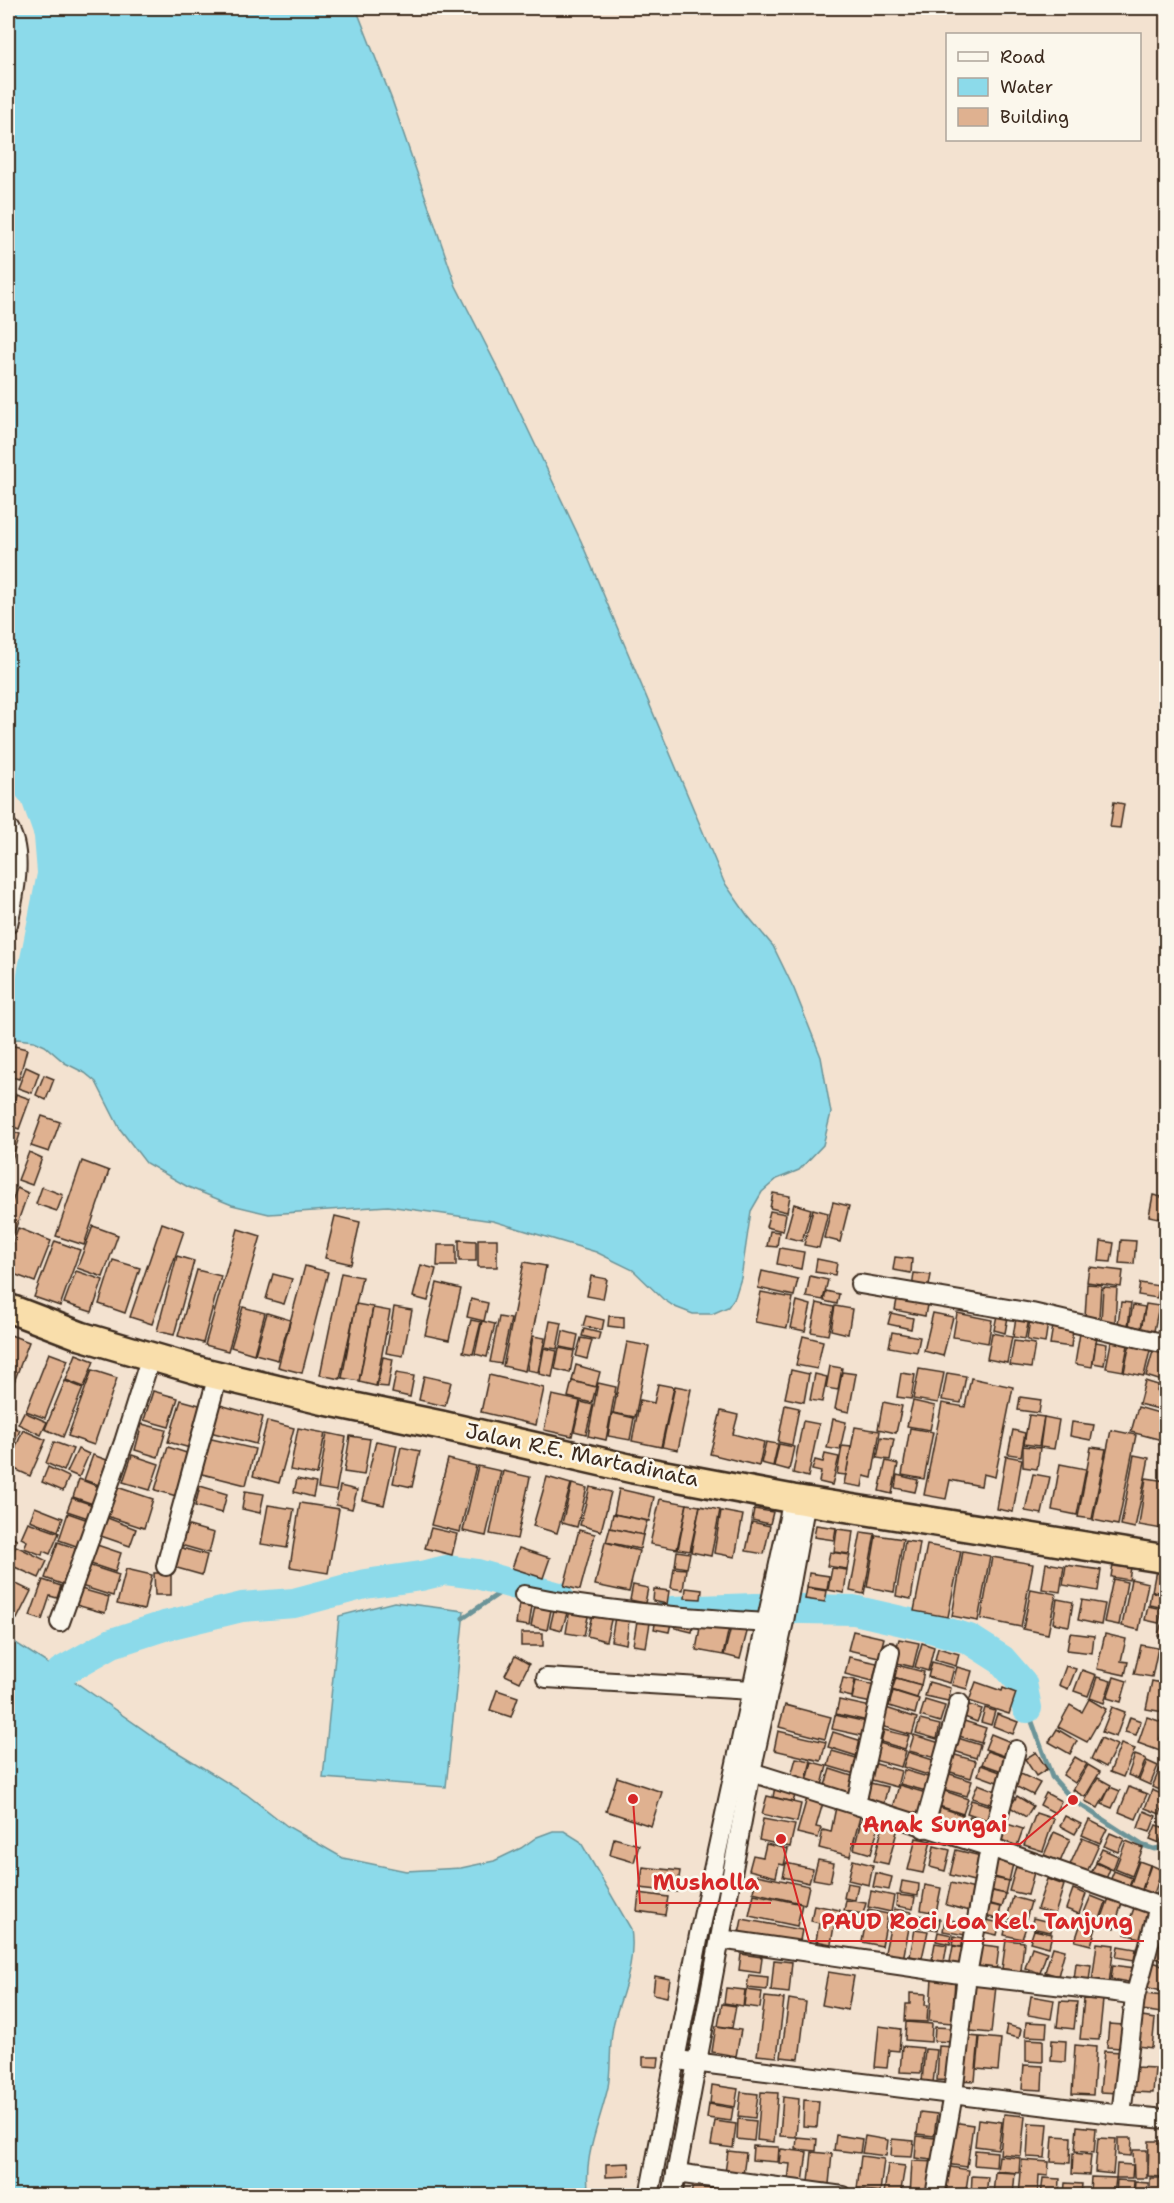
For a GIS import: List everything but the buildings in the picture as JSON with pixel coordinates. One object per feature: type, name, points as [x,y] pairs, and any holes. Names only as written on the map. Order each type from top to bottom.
[{"type":"highway","name":"Jalan R.E. Martadinata","points":[[8,1308],[81,1336],[218,1375],[633,1469],[799,1500],[1167,1559]]},
{"type":"street","points":[[8,828],[17,862],[8,924]]},
{"type":"street","points":[[860,1284],[1032,1313],[1167,1344]]},
{"type":"street","points":[[60,1622],[124,1442],[151,1356]]},
{"type":"street","points":[[166,1566],[218,1375]]},
{"type":"street","points":[[650,2196],[674,2060],[752,1690],[782,1590],[799,1500]]},
{"type":"street","points":[[524,1595],[580,1607],[677,1617],[773,1620]]},
{"type":"street","points":[[672,2196],[751,1772],[773,1620]]},
{"type":"street","points":[[856,1804],[890,1652]]},
{"type":"street","points":[[546,1678],[752,1690]]},
{"type":"street","points":[[924,1828],[958,1703]]},
{"type":"street","points":[[935,2196],[953,2094],[967,1975],[990,1847],[1016,1750]]},
{"type":"street","points":[[751,1772],[990,1847],[1163,1908],[1135,1997],[1121,2115]]},
{"type":"street","points":[[720,1940],[967,1975],[1116,1992],[1135,1997]]},
{"type":"street","points":[[674,2060],[1167,2119]]},
{"type":"street","points":[[676,2173],[843,2196]]},
{"type":"water","points":[[8,8],[356,8],[392,100],[456,286],[514,400],[581,541],[724,882],[773,946],[794,989],[821,1057],[831,1113],[823,1145],[799,1170],[777,1179],[762,1192],[751,1211],[741,1278],[735,1297],[728,1307],[712,1314],[693,1314],[663,1299],[633,1270],[596,1252],[493,1221],[388,1206],[269,1214],[232,1205],[188,1187],[146,1163],[120,1129],[96,1082],[85,1073],[65,1063],[45,1046],[34,1041],[17,1039],[8,1043]]},
{"type":"water","points":[[394,1602],[464,1611],[446,1787],[323,1778],[339,1616]]},
{"type":"water","points":[[8,1638],[164,1744],[246,1794],[287,1826],[343,1858],[406,1871],[461,1868],[494,1861],[521,1848],[537,1837],[553,1831],[564,1831],[580,1841],[631,1929],[632,1941],[628,1974],[613,2027],[608,2087],[590,2154],[587,2181],[589,2195],[8,2195]]},
{"type":"pier","points":[[8,786],[22,803],[34,837],[37,873],[8,1018]]},
{"type":"waterway","points":[[61,1672],[112,1643],[164,1626],[242,1607],[294,1603],[365,1584],[446,1570],[477,1574],[559,1597]]},
{"type":"waterway","points":[[463,1618],[513,1584]]},
{"type":"waterway","points":[[672,1611],[755,1608],[854,1610],[928,1627],[969,1639],[1002,1660],[1022,1683],[1027,1708]]},
{"type":"waterway","points":[[1027,1708],[1052,1777],[1073,1800],[1142,1845],[1154,1849],[1166,1847]]},
{"type":"place","name":"Musholla","points":[[633,1799]]},
{"type":"place","name":"Anak Sungai","points":[[1073,1800]]},
{"type":"place","name":"PAUD Roci Loa Kel. Tanjung","points":[[781,1839]]}]
